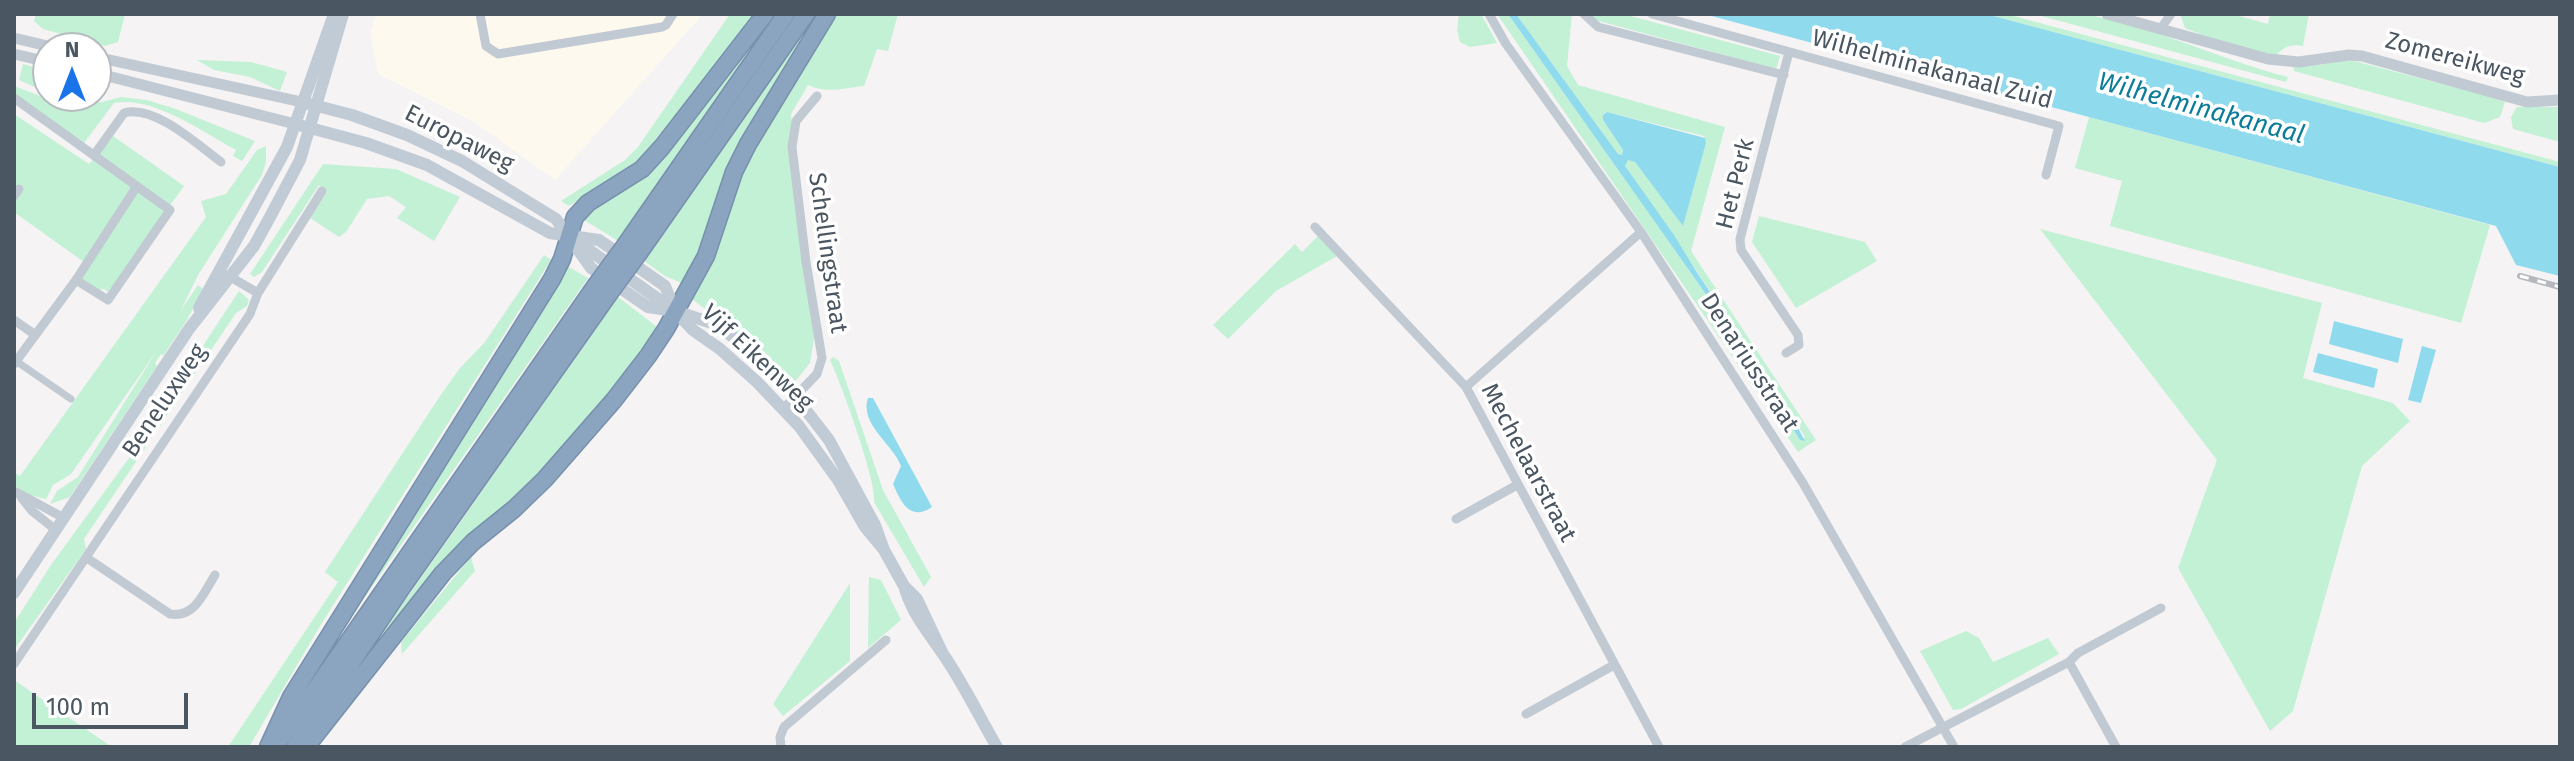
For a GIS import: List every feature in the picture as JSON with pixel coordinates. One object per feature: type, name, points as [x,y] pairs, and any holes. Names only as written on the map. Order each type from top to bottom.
[{"type":"highway","points":[[268,747],[291,697],[552,279],[562,259],[575,217],[588,203],[642,169],[765,14]]},
{"type":"highway","points":[[295,747],[786,14]]},
{"type":"highway","points":[[632,248],[806,14]]},
{"type":"highway","points":[[306,747],[443,573],[473,542],[532,492],[614,400],[666,329],[706,256],[734,172],[748,144],[827,14]]},
{"type":"highway","points":[[275,747],[603,290]]},
{"type":"main road","name":"Beneluxweg","points":[[14,593],[225,274],[287,147],[334,14]]},
{"type":"main road","name":"Beneluxweg","points":[[225,274],[254,246],[300,160],[343,14]]},
{"type":"main road","name":"Europaweg","points":[[295,124],[388,149],[427,165],[550,233],[569,236],[593,237],[665,286],[675,311],[653,310],[591,268],[569,236],[556,219],[502,184],[407,135],[342,112],[302,102]]},
{"type":"main road","name":"Vijf Eikenweg","points":[[675,311],[715,324],[743,344],[795,396],[829,440],[875,525],[884,550],[904,586],[917,599],[943,654],[997,747]]},
{"type":"main road","name":"Vijf Eikenweg","points":[[675,311],[693,330],[740,366],[783,409],[814,446],[865,527],[884,550]]},
{"type":"street","points":[[480,14],[486,46],[498,54],[662,27],[673,14]]},
{"type":"street","name":"Denariusstraat","points":[[1489,14],[1506,44],[1641,232],[1803,483],[1954,747]]},
{"type":"street","name":"Wilhelminakanaal Zuid","points":[[1584,14],[1598,27],[1784,75]]},
{"type":"street","name":"Wilhelminakanaal Zuid","points":[[1652,14],[2059,126],[2046,175]]},
{"type":"street","name":"Zomereikweg","points":[[2107,14],[2283,61],[2362,56],[2527,102],[2560,100]]},
{"type":"street","points":[[2161,14],[2161,28]]},
{"type":"street","points":[[2161,28],[2171,14]]},
{"type":"street","name":"Het Perk","points":[[1786,353],[1799,345],[1798,335],[1741,250],[1740,239],[1789,52]]},
{"type":"street","points":[[112,60],[302,102]]},
{"type":"street","points":[[112,77],[295,124]]},
{"type":"street","name":"Schellingstraat","points":[[783,409],[817,374],[822,358],[792,147],[796,121],[817,96]]},
{"type":"street","points":[[14,98],[170,210],[108,300],[76,280]]},
{"type":"street","points":[[94,155],[124,113],[132,111],[161,119],[221,162]]},
{"type":"street","points":[[71,399],[15,363],[76,280],[137,186]]},
{"type":"street","name":"Beneluxweg","points":[[14,664],[250,314],[258,293],[322,191]]},
{"type":"street","name":"Mechelaarstraat","points":[[1315,227],[1466,387],[1659,747]]},
{"type":"street","points":[[1466,387],[1641,232]]},
{"type":"street","points":[[225,274],[258,293]]},
{"type":"street","points":[[14,320],[34,334]]},
{"type":"street","points":[[1456,519],[1517,485]]},
{"type":"street","points":[[17,493],[64,518]]},
{"type":"street","points":[[17,493],[32,511],[56,530]]},
{"type":"street","points":[[87,558],[170,614],[181,616],[192,610],[215,575]]},
{"type":"street","points":[[1905,747],[2069,662],[2078,653],[2161,608]]},
{"type":"street","points":[[781,747],[780,737],[784,727],[886,640]]},
{"type":"street","points":[[2069,662],[2116,747]]},
{"type":"street","points":[[1526,714],[1614,665]]},
{"type":"shaded area","points":[[376,14],[703,14],[555,180],[474,122],[378,74],[370,33]]},
{"type":"green space","points":[[2076,13],[2115,21],[2288,77],[2286,82],[2034,14]]},
{"type":"green space","points":[[36,14],[125,14],[118,42],[112,44],[112,32],[54,32],[43,29],[34,21]]},
{"type":"green space","points":[[730,14],[758,14],[639,161],[569,206],[561,201],[625,160],[638,147]]},
{"type":"green space","points":[[778,14],[618,241],[581,218],[641,179]]},
{"type":"green space","points":[[817,14],[820,14],[708,232],[686,285],[665,276],[644,261]]},
{"type":"green space","points":[[831,14],[898,14],[888,51],[877,49],[864,86],[828,90],[808,85],[791,114],[814,338],[810,363],[794,383],[765,353],[693,300],[692,295],[733,184]]},
{"type":"green space","points":[[1459,14],[1481,14],[1497,43],[1470,47],[1460,42],[1457,30]]},
{"type":"green space","points":[[1497,14],[1508,14],[1722,317],[1800,440],[1805,437],[1625,166],[1628,160],[1635,162],[1683,225],[1706,143],[1704,136],[1607,112],[1603,120],[1623,150],[1622,155],[1618,154],[1516,14],[1572,14],[1567,66],[1578,85],[1725,127],[1691,251],[1816,440],[1798,452]]},
{"type":"green space","points":[[1587,14],[1623,14],[1780,56],[1776,69],[1595,20]]},
{"type":"green space","points":[[1986,14],[2006,14],[2560,162],[2560,167]]},
{"type":"green space","points":[[2180,14],[2232,14],[2268,24],[2270,14],[2309,14],[2303,46],[2288,46],[2276,56],[2185,28]]},
{"type":"green space","points":[[197,60],[251,62],[287,72],[280,91],[250,77],[214,70]]},
{"type":"green space","points":[[2354,61],[2505,102],[2500,117],[2484,123],[2294,71],[2293,66]]},
{"type":"green space","points":[[23,64],[32,67],[32,86],[19,80]]},
{"type":"green space","points":[[14,86],[32,93],[32,109],[14,97]]},
{"type":"green space","points":[[121,97],[147,100],[255,141],[242,161],[233,156],[236,150],[177,117],[144,104],[114,103],[112,106],[112,99]]},
{"type":"green space","points":[[2517,107],[2560,107],[2560,142],[2513,129],[2511,117]]},
{"type":"green space","points":[[37,112],[107,112],[84,143]]},
{"type":"green space","points":[[14,114],[89,164],[113,136],[184,186],[108,292],[96,290],[80,277],[88,265],[14,212]]},
{"type":"green space","points":[[2089,117],[2490,225],[2461,323],[2110,226],[2122,181],[2075,168]]},
{"type":"green space","points":[[266,146],[262,175],[198,275],[181,310],[198,285],[203,289],[187,320],[155,363],[157,366],[70,497],[50,504],[57,491],[78,477],[156,352],[71,474],[53,485],[46,499],[29,495],[14,485],[14,472],[20,476],[206,217],[201,201],[226,194],[257,150]]},
{"type":"green space","points":[[323,164],[396,169],[460,197],[434,241],[397,218],[406,207],[389,196],[367,199],[346,232],[339,237],[310,218],[327,192],[319,185],[262,272],[254,277],[250,274]]},
{"type":"green space","points":[[1759,216],[1865,242],[1877,261],[1796,308],[1752,242]]},
{"type":"green space","points":[[2040,229],[2322,303],[2303,378],[2393,403],[2410,421],[2362,466],[2293,711],[2270,731],[2178,568],[2217,460]]},
{"type":"green space","points":[[1319,235],[1337,256],[1276,291],[1228,339],[1213,325],[1295,244],[1302,252]]},
{"type":"green space","points":[[544,255],[551,260],[320,626],[249,747],[228,747],[338,582],[325,572],[440,396],[460,368],[485,342]]},
{"type":"green space","points":[[567,266],[588,278],[331,645]]},
{"type":"green space","points":[[239,291],[249,300],[247,306],[236,313],[84,539],[86,549],[14,650],[14,623],[51,565],[129,458]]},
{"type":"green space","points":[[618,297],[657,327],[603,404],[338,701],[364,659]]},
{"type":"green space","points":[[833,357],[839,361],[883,490],[931,577],[924,587],[874,502],[864,455],[830,360]]},
{"type":"green space","points":[[471,557],[475,571],[402,654],[401,642]]},
{"type":"green space","points":[[869,577],[881,580],[901,620],[868,648]]},
{"type":"green space","points":[[850,583],[850,661],[783,716],[773,704]]},
{"type":"green space","points":[[1966,631],[1979,638],[1993,662],[2048,638],[2059,654],[1961,709],[1953,710],[1920,651]]},
{"type":"green space","points":[[14,680],[112,747],[14,747]]},
{"type":"water","points":[[1508,14],[1516,14],[1618,154],[1622,155],[1623,150],[1603,120],[1607,112],[1705,138],[1683,226],[1635,162],[1628,160],[1625,166],[1786,406],[1805,441],[1800,440],[1722,317]]},
{"type":"water","name":"Wilhelminakanaal","points":[[1704,14],[1986,14],[2560,167],[2560,276],[2516,265],[2496,226]]},
{"type":"water","points":[[2334,321],[2403,339],[2398,363],[2329,344]]},
{"type":"water","points":[[2422,346],[2436,350],[2421,403],[2408,400]]},
{"type":"water","points":[[2318,353],[2378,369],[2374,388],[2313,372]]},
{"type":"water","points":[[868,398],[873,398],[932,507],[912,511],[899,497],[893,484],[901,466],[872,425],[868,416]]},
{"type":"railway","points":[[2520,276],[2560,287]]}]
